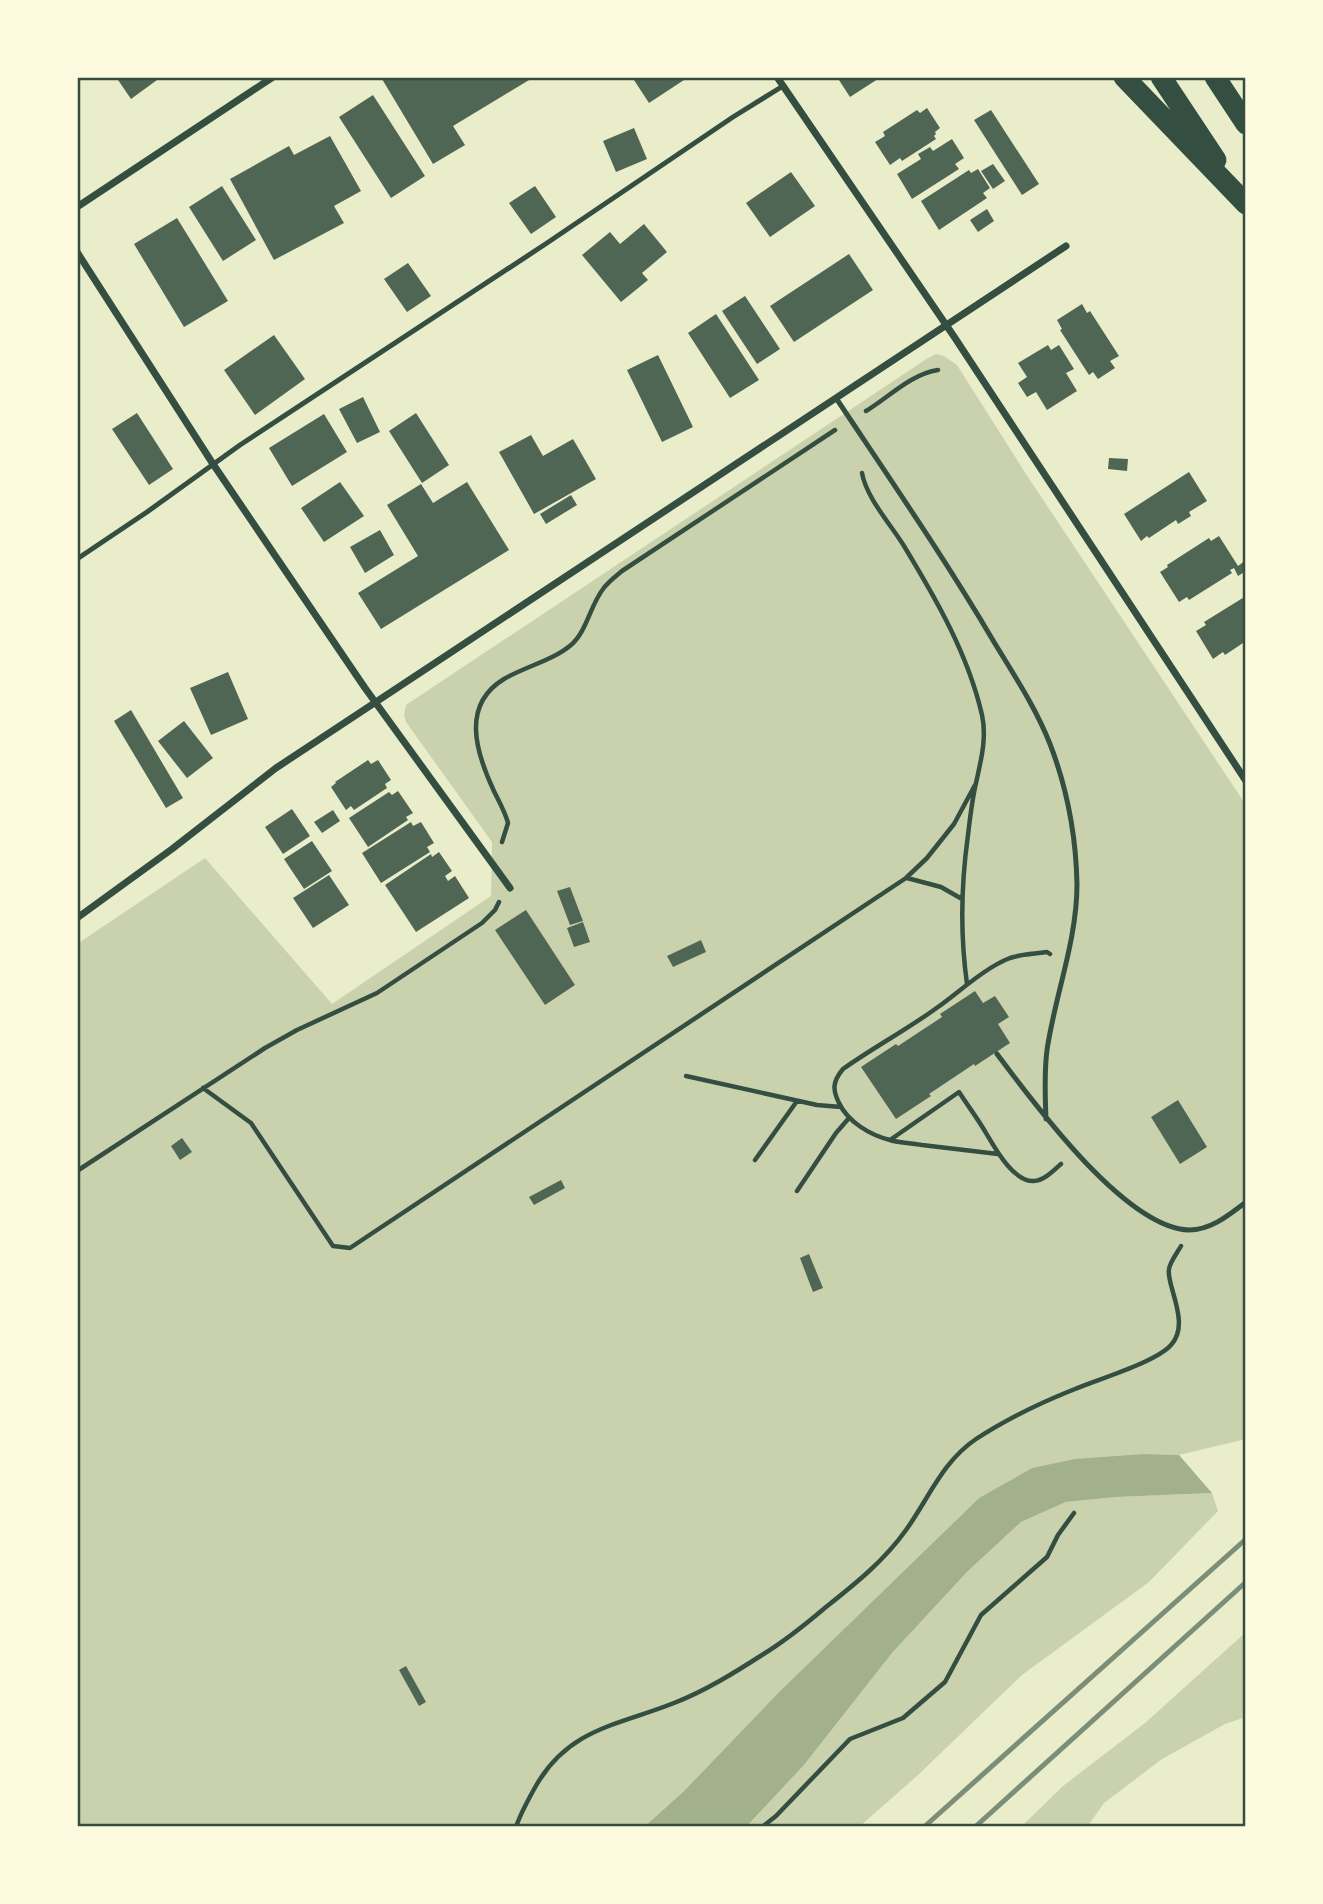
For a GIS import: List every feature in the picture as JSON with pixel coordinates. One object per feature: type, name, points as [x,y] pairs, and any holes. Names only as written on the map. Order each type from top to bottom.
[{"type":"highway","points":[[1124,77],[1246,205]]},
{"type":"highway","points":[[1161,77],[1246,205]]},
{"type":"highway","points":[[1215,77],[1246,124]]},
{"type":"street","points":[[77,207],[273,77]]},
{"type":"street","points":[[777,77],[946,326],[1246,782]]},
{"type":"street","points":[[77,918],[276,768],[1066,246]]},
{"type":"street","points":[[77,252],[213,464],[375,702],[510,888]]},
{"type":"lane","points":[[77,559],[213,464],[547,243],[660,164],[783,86]]},
{"type":"lane","points":[[836,398],[943,558],[1037,715],[1062,780],[1071,819],[1077,887],[1072,937],[1047,1050],[1046,1119]]},
{"type":"lane","points":[[997,1055],[1046,1119],[1088,1165],[1123,1198],[1146,1214],[1189,1230],[1215,1224],[1246,1202]]},
{"type":"path","points":[[77,1171],[297,1030],[377,993],[482,923],[495,910],[501,897],[498,852],[509,823],[485,770],[477,743],[477,711],[485,696],[507,677],[545,661],[572,644],[581,634],[602,590],[622,571],[918,376],[938,370]]},
{"type":"path","points":[[827,435],[840,437]]},
{"type":"path","points":[[861,467],[866,488],[904,546],[961,650],[977,696],[985,733],[963,871],[962,932],[967,984]]},
{"type":"path","points":[[203,1088],[251,1123],[333,1246],[350,1248],[906,878],[927,858],[954,824],[975,785]]},
{"type":"path","points":[[906,878],[941,887],[962,899]]},
{"type":"path","points":[[998,1154],[889,1140],[858,1126],[849,1118],[835,1094],[834,1085],[843,1069],[1008,959],[1047,952],[1067,961]]},
{"type":"path","points":[[686,1076],[817,1105],[841,1107]]},
{"type":"path","points":[[889,1140],[959,1092],[998,1154],[1016,1172],[1036,1182],[1059,1166]]},
{"type":"path","points":[[755,1160],[797,1101]]},
{"type":"path","points":[[797,1191],[849,1118]]},
{"type":"path","points":[[516,1827],[541,1777],[566,1748],[605,1727],[674,1703],[727,1677],[805,1625],[875,1567],[905,1531],[947,1465],[975,1440],[1032,1408],[1168,1349],[1177,1339],[1179,1326],[1168,1275],[1169,1268],[1189,1230]]},
{"type":"path","points":[[762,1827],[776,1816],[850,1739],[903,1718],[945,1682],[981,1615],[1047,1558],[1074,1513]]},
{"type":"shaded area","points":[[936,354],[957,365],[1026,474],[1246,805],[1246,1439],[1179,1455],[1144,1454],[1032,1468],[979,1498],[779,1692],[684,1791],[644,1827],[77,1827],[77,944],[205,858],[332,1004],[491,896],[492,842],[406,722],[406,705]]},
{"type":"shaded area","points":[[1144,1454],[1179,1455],[1212,1493],[1066,1502],[1021,1522],[967,1572],[892,1653],[804,1765],[746,1827],[644,1827],[684,1791],[779,1692],[979,1498],[1032,1468],[1075,1459]]},
{"type":"shaded area","points":[[1212,1493],[1218,1511],[1149,1582],[1022,1675],[918,1775],[859,1827],[746,1827],[804,1765],[892,1653],[967,1572],[1021,1522],[1066,1502]]},
{"type":"shaded area","points":[[1246,1632],[1246,1717],[1225,1724],[1162,1759],[1104,1803],[1087,1827],[1021,1827],[1063,1786],[1145,1723]]},
{"type":"building","points":[[116,77],[154,77],[157,80],[131,99]]},
{"type":"building","points":[[534,77],[453,126],[465,145],[433,164],[382,79]]},
{"type":"building","points":[[632,77],[682,77],[684,80],[649,103]]},
{"type":"building","points":[[837,77],[881,77],[850,97]]},
{"type":"building","points":[[373,95],[425,176],[391,198],[339,117]]},
{"type":"building","points":[[927,108],[940,128],[935,132],[936,139],[902,161],[900,158],[890,165],[875,142],[885,136],[883,132],[917,110],[920,113]]},
{"type":"building","points":[[991,110],[1039,184],[1022,195],[974,120]]},
{"type":"building","points":[[634,128],[647,159],[616,172],[603,141]]},
{"type":"building","points":[[330,136],[361,191],[334,206],[344,223],[274,260],[230,179],[289,146],[294,155]]},
{"type":"building","points":[[952,139],[964,158],[955,164],[959,169],[912,199],[897,174],[921,159],[918,154],[930,147],[933,151]]},
{"type":"building","points":[[993,164],[1005,181],[993,189],[981,171]]},
{"type":"building","points":[[978,169],[990,188],[983,193],[987,198],[939,230],[921,201],[969,170],[971,173]]},
{"type":"building","points":[[791,172],[815,206],[770,237],[746,203]]},
{"type":"building","points":[[222,186],[256,240],[223,261],[189,207]]},
{"type":"building","points":[[535,186],[556,217],[531,234],[509,203]]},
{"type":"building","points":[[987,209],[994,221],[978,232],[970,220]]},
{"type":"building","points":[[177,218],[228,301],[184,327],[134,244]]},
{"type":"building","points":[[644,224],[667,252],[642,273],[648,280],[621,302],[582,255],[610,232],[620,244]]},
{"type":"building","points":[[849,254],[873,290],[794,342],[770,306]]},
{"type":"building","points":[[408,263],[431,296],[407,312],[384,279]]},
{"type":"building","points":[[745,296],[780,349],[757,364],[722,311]]},
{"type":"building","points":[[1082,304],[1087,313],[1090,311],[1119,356],[1110,361],[1115,368],[1098,379],[1093,372],[1089,375],[1060,330],[1062,329],[1057,320]]},
{"type":"building","points":[[716,314],[759,380],[730,398],[688,333]]},
{"type":"building","points":[[274,335],[305,379],[255,415],[224,370]]},
{"type":"building","points":[[1048,345],[1051,350],[1059,345],[1074,369],[1066,373],[1077,391],[1047,410],[1036,392],[1027,397],[1018,383],[1027,377],[1018,363]]},
{"type":"building","points":[[658,355],[693,427],[662,442],[627,370]]},
{"type":"building","points":[[363,397],[380,432],[357,443],[339,409]]},
{"type":"building","points":[[137,413],[173,469],[149,485],[112,429]]},
{"type":"building","points":[[416,413],[449,465],[422,483],[389,431]]},
{"type":"building","points":[[324,414],[347,452],[292,486],[269,448]]},
{"type":"building","points":[[531,435],[543,456],[573,439],[596,479],[534,514],[499,452]]},
{"type":"building","points":[[1109,458],[1128,459],[1127,471],[1108,469]]},
{"type":"building","points":[[1189,472],[1207,501],[1189,512],[1191,516],[1178,524],[1176,520],[1141,541],[1124,514]]},
{"type":"building","points":[[340,482],[364,516],[324,542],[301,508]]},
{"type":"building","points":[[467,482],[509,550],[381,629],[358,593],[418,556],[387,505],[421,484],[433,503]]},
{"type":"building","points":[[571,495],[577,505],[546,524],[540,514]]},
{"type":"building","points":[[380,530],[394,555],[365,573],[350,547]]},
{"type":"building","points":[[1219,536],[1238,566],[1246,560],[1246,571],[1238,576],[1234,568],[1230,570],[1232,573],[1189,600],[1187,597],[1179,602],[1160,572],[1209,538],[1211,541]]},
{"type":"building","points":[[1246,596],[1246,641],[1225,655],[1223,652],[1213,659],[1196,631],[1206,625],[1204,622]]},
{"type":"building","points":[[228,672],[248,719],[211,735],[190,688]]},
{"type":"building","points":[[131,710],[183,798],[166,808],[114,721]]},
{"type":"building","points":[[184,721],[213,758],[187,778],[158,741]]},
{"type":"building","points":[[368,760],[371,764],[378,760],[391,780],[385,784],[387,788],[354,810],[351,806],[346,810],[331,787]]},
{"type":"building","points":[[398,791],[413,813],[406,817],[408,820],[368,847],[349,818],[389,792],[392,795]]},
{"type":"building","points":[[292,809],[310,836],[283,854],[265,827]]},
{"type":"building","points":[[333,810],[340,821],[322,833],[314,822]]},
{"type":"building","points":[[411,822],[413,826],[421,822],[434,843],[427,847],[430,852],[381,883],[362,853]]},
{"type":"building","points":[[312,841],[332,871],[304,889],[284,859]]},
{"type":"building","points":[[439,852],[452,871],[445,876],[448,881],[455,876],[469,898],[416,932],[385,885],[431,854],[432,857]]},
{"type":"building","points":[[329,875],[349,905],[313,928],[293,898]]},
{"type":"building","points":[[570,887],[583,921],[570,925],[557,891]]},
{"type":"building","points":[[526,910],[575,985],[545,1005],[495,930]]},
{"type":"building","points":[[583,922],[590,942],[574,947],[567,928]]},
{"type":"building","points":[[701,940],[706,952],[673,967],[667,956]]},
{"type":"building","points":[[975,991],[983,1003],[995,996],[1009,1017],[998,1024],[1010,1043],[929,1094],[931,1096],[896,1119],[861,1067],[942,1017],[940,1014]]},
{"type":"building","points":[[1178,1100],[1207,1147],[1180,1164],[1151,1117]]},
{"type":"building","points":[[182,1138],[192,1152],[180,1160],[171,1146]]},
{"type":"building","points":[[561,1180],[565,1188],[534,1205],[529,1197]]},
{"type":"building","points":[[809,1254],[823,1288],[813,1292],[800,1258]]},
{"type":"building","points":[[406,1666],[426,1702],[419,1706],[399,1670]]},
{"type":"railway","points":[[924,1827],[1246,1539]]},
{"type":"railway","points":[[975,1827],[1246,1582]]}]
